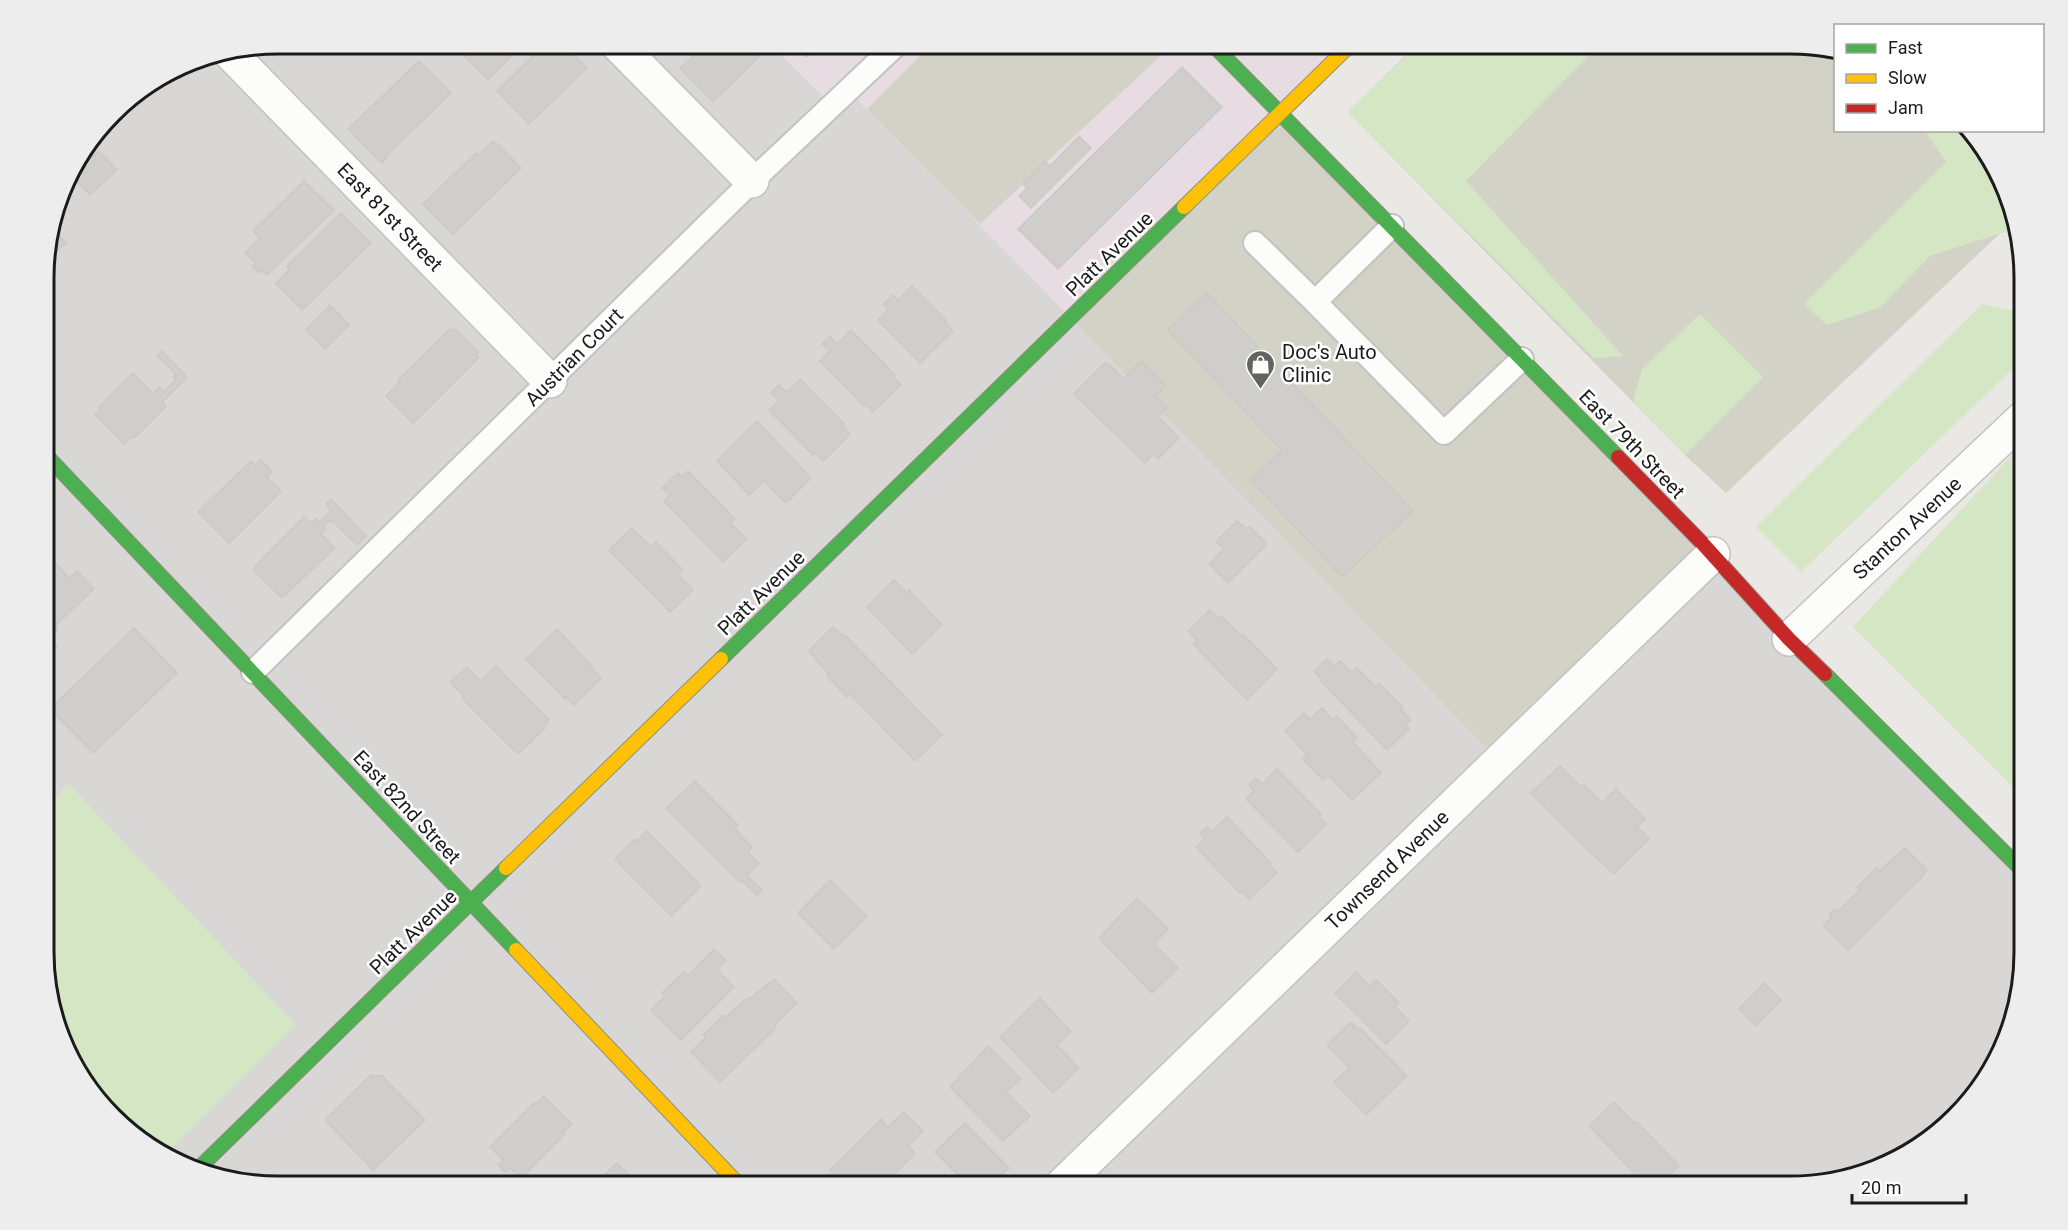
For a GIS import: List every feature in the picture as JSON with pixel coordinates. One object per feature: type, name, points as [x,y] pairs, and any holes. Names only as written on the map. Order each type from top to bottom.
[{"type":"street","points":[[627,54],[752,181]]},
{"type":"street","name":"East 79th Street","points":[[1222,54],[1713,554],[1789,639],[2014,862]]},
{"type":"street","name":"Platt Avenue","points":[[204,1163],[1341,54]]},
{"type":"street","name":"East 81st Street","points":[[235,58],[550,381]]},
{"type":"street","name":"Stanton Avenue","points":[[1789,639],[2014,426]]},
{"type":"street","name":"East 82nd Street","points":[[54,463],[730,1176]]},
{"type":"street","name":"Townsend Avenue","points":[[1071,1176],[1713,554]]},
{"type":"lane","name":"Austrian Court","points":[[253,672],[752,181],[886,54]]},
{"type":"lane","points":[[1315,302],[1392,226]]},
{"type":"lane","points":[[1255,243],[1444,433],[1522,358]]},
{"type":"shaded area","points":[[264,54],[781,54],[832,105],[848,90],[1071,318],[1713,554],[2014,862],[2014,966],[2010,995],[2002,1024],[1984,1064],[1958,1100],[1926,1130],[1889,1153],[1848,1168],[1804,1176],[264,1176],[235,1172],[206,1164],[179,1153],[142,1130],[110,1100],[84,1064],[71,1037],[62,1010],[54,966],[54,264],[58,235],[77,179],[110,130],[142,100],[166,84],[193,71],[220,62]]},
{"type":"shaded area","points":[[781,54],[1341,54],[1071,318],[848,90],[832,105]]},
{"type":"shaded area","points":[[922,54],[1163,54],[980,224],[867,109]]},
{"type":"shaded area","points":[[1407,54],[1804,54],[1833,58],[1834,132],[1960,132],[1991,179],[2008,226],[1726,493],[1685,455],[1348,112]]},
{"type":"shaded area","points":[[1281,113],[1713,554],[1499,761],[1071,318]]},
{"type":"green space","points":[[1408,54],[1590,54],[1466,181],[1623,356],[1594,358],[1348,112]]},
{"type":"green space","points":[[1926,132],[1960,132],[1991,179],[2009,230],[1930,256],[1881,307],[1827,325],[1804,304],[1946,162]]},
{"type":"green space","points":[[1982,304],[2014,311],[2014,368],[1801,572],[1756,527]]},
{"type":"green space","points":[[1700,314],[1763,377],[1685,455],[1633,402],[1642,369]]},
{"type":"green space","points":[[2014,453],[2014,788],[1853,627]]},
{"type":"green space","points":[[69,784],[296,1025],[171,1149],[142,1130],[110,1100],[84,1064],[66,1024],[58,995],[54,966],[54,798]]},
{"type":"building","points":[[462,54],[514,54],[488,80]]},
{"type":"building","points":[[535,54],[573,54],[587,68],[529,124],[497,91]]},
{"type":"building","points":[[696,54],[762,54],[713,102],[680,68]]},
{"type":"building","points":[[419,61],[451,93],[391,151],[382,163],[348,129]]},
{"type":"building","points":[[1182,67],[1222,107],[1058,269],[1018,229]]},
{"type":"building","points":[[1079,136],[1091,148],[1031,208],[1019,196],[1027,188],[1023,184],[1045,161],[1050,166]]},
{"type":"building","points":[[493,141],[521,168],[453,234],[423,204],[476,153],[478,155]]},
{"type":"building","points":[[99,151],[117,170],[90,195],[76,181],[86,163]]},
{"type":"building","points":[[304,181],[334,210],[267,275],[262,270],[259,273],[252,266],[256,263],[245,253],[260,238],[253,231]]},
{"type":"building","points":[[341,213],[371,243],[302,310],[276,283],[290,269],[287,266]]},
{"type":"building","points":[[58,235],[66,243],[56,253]]},
{"type":"building","points":[[912,286],[947,321],[945,323],[953,331],[920,363],[878,320],[889,309],[884,304],[893,295],[898,300]]},
{"type":"building","name":"Doc's Auto Clinic","points":[[1207,293],[1413,511],[1342,577],[1251,480],[1282,450],[1168,330]]},
{"type":"building","points":[[330,305],[349,325],[325,349],[306,330]]},
{"type":"building","points":[[451,328],[454,331],[456,329],[478,352],[476,354],[479,357],[413,423],[386,396],[400,382],[398,380]]},
{"type":"building","points":[[851,330],[895,375],[893,377],[901,385],[873,412],[865,404],[864,406],[820,361],[830,351],[822,344],[830,336],[837,344]]},
{"type":"building","points":[[162,351],[187,377],[162,402],[166,406],[134,438],[132,436],[124,444],[95,415],[101,409],[99,407],[133,373],[153,393],[160,387],[164,392],[176,379],[173,377],[176,374],[157,356]]},
{"type":"building","points":[[1141,361],[1166,386],[1155,396],[1167,408],[1158,417],[1179,438],[1158,459],[1153,454],[1145,463],[1074,394],[1106,362],[1124,379]]},
{"type":"building","points":[[800,379],[844,424],[842,426],[850,434],[823,461],[815,453],[813,455],[769,410],[779,401],[771,393],[779,385],[787,393]]},
{"type":"building","points":[[757,421],[811,478],[786,503],[764,481],[749,495],[717,461]]},
{"type":"building","points":[[261,460],[272,472],[267,477],[281,491],[229,543],[198,512],[251,461],[255,465]]},
{"type":"building","points":[[688,471],[735,519],[731,523],[746,539],[723,562],[664,501],[670,495],[662,488],[678,473],[682,477]]},
{"type":"building","points":[[331,499],[366,536],[357,545],[333,521],[329,521],[321,534],[335,548],[282,598],[253,570],[304,517],[311,523],[316,519],[320,522],[331,510],[326,504]]},
{"type":"building","points":[[1237,521],[1246,529],[1249,526],[1267,544],[1228,583],[1209,564],[1224,549],[1216,542]]},
{"type":"building","points":[[632,528],[651,547],[656,542],[683,570],[678,575],[693,590],[670,612],[609,550]]},
{"type":"building","points":[[54,561],[69,578],[77,571],[94,589],[57,624],[57,631],[54,634]]},
{"type":"building","points":[[894,580],[907,593],[909,590],[942,625],[912,654],[867,607]]},
{"type":"building","points":[[1210,610],[1219,619],[1221,616],[1241,636],[1243,634],[1277,669],[1247,700],[1193,644],[1197,640],[1188,631]]},
{"type":"building","points":[[833,627],[843,636],[844,634],[942,735],[915,761],[850,694],[847,697],[827,676],[829,675],[809,651]]},
{"type":"building","points":[[134,628],[177,673],[93,753],[54,713],[54,705]]},
{"type":"building","points":[[557,629],[601,678],[574,705],[566,697],[565,699],[526,659]]},
{"type":"building","points":[[1327,659],[1334,666],[1340,661],[1352,673],[1357,668],[1375,686],[1379,683],[1411,720],[1406,725],[1409,729],[1387,750],[1314,671]]},
{"type":"building","points":[[496,666],[549,720],[543,726],[545,728],[518,754],[462,698],[464,696],[450,682],[467,667],[480,681]]},
{"type":"building","points":[[1322,708],[1333,720],[1337,716],[1357,738],[1353,742],[1381,773],[1352,800],[1328,775],[1323,780],[1303,759],[1307,755],[1285,731],[1304,713],[1310,719]]},
{"type":"building","points":[[1560,766],[1581,787],[1584,785],[1602,803],[1616,789],[1645,819],[1637,827],[1649,839],[1614,874],[1531,793]]},
{"type":"building","points":[[1277,769],[1321,814],[1319,817],[1326,824],[1298,852],[1246,799],[1254,791],[1249,785],[1256,778],[1262,784]]},
{"type":"building","points":[[695,781],[738,825],[735,829],[752,847],[748,852],[759,864],[747,875],[762,890],[757,896],[666,808]]},
{"type":"building","points":[[1227,817],[1271,863],[1269,864],[1277,873],[1249,899],[1242,892],[1240,893],[1196,847],[1205,838],[1200,833],[1207,827],[1212,832]]},
{"type":"building","points":[[647,831],[701,886],[671,916],[615,859],[635,839],[637,841]]},
{"type":"building","points":[[1905,848],[1927,870],[1925,874],[1848,950],[1823,925],[1832,917],[1830,914],[1835,909],[1838,911],[1860,890],[1857,887],[1877,868],[1879,871]]},
{"type":"building","points":[[830,880],[867,916],[834,949],[798,913]]},
{"type":"building","points":[[1137,898],[1168,929],[1154,944],[1178,968],[1152,993],[1099,938]]},
{"type":"building","points":[[714,949],[726,961],[717,970],[734,987],[681,1040],[651,1010],[665,996],[662,993],[684,972],[688,976]]},
{"type":"building","points":[[1356,972],[1370,986],[1376,980],[1399,1003],[1395,1007],[1409,1021],[1386,1044],[1335,993]]},
{"type":"building","points":[[774,979],[797,1003],[774,1026],[776,1028],[720,1082],[691,1052],[706,1037],[703,1035],[724,1015],[726,1017]]},
{"type":"building","points":[[1764,983],[1781,1000],[1756,1026],[1739,1009]]},
{"type":"building","points":[[1040,998],[1071,1032],[1057,1045],[1079,1068],[1053,1093],[1000,1037]]},
{"type":"building","points":[[1351,1022],[1358,1030],[1360,1028],[1407,1076],[1366,1115],[1334,1082],[1349,1068],[1327,1045]]},
{"type":"building","points":[[988,1046],[1021,1079],[1006,1092],[1030,1116],[1003,1141],[950,1087]]},
{"type":"building","points":[[371,1075],[382,1076],[425,1120],[373,1170],[325,1120]]},
{"type":"building","points":[[544,1096],[572,1124],[523,1176],[519,1176],[510,1168],[505,1172],[498,1165],[503,1160],[490,1147],[534,1103],[536,1104]]},
{"type":"building","points":[[1614,1102],[1634,1123],[1636,1121],[1679,1166],[1668,1176],[1637,1176],[1589,1126]]},
{"type":"building","points":[[904,1112],[923,1131],[908,1146],[915,1153],[892,1176],[836,1176],[830,1170],[881,1119],[888,1127]]},
{"type":"building","points":[[965,1123],[1009,1168],[1001,1176],[959,1176],[935,1152]]},
{"type":"building","points":[[617,1163],[630,1176],[604,1176]]},
{"type":"traffic: fast","points":[[1222,54],[1618,457]]},
{"type":"traffic: fast","points":[[721,659],[1184,207]]},
{"type":"traffic: fast","points":[[54,463],[516,950]]},
{"type":"traffic: fast","points":[[1825,674],[2014,862]]},
{"type":"traffic: fast","points":[[204,1163],[506,868]]},
{"type":"traffic: slow","points":[[1184,207],[1341,54]]},
{"type":"traffic: slow","points":[[506,868],[721,659]]},
{"type":"traffic: slow","points":[[516,950],[731,1176]]},
{"type":"traffic: jam","points":[[1618,457],[1703,544],[1789,639],[1825,674]]},
{"type":"place","name":"Doc's Auto Clinic","points":[[1261,390]]}]
